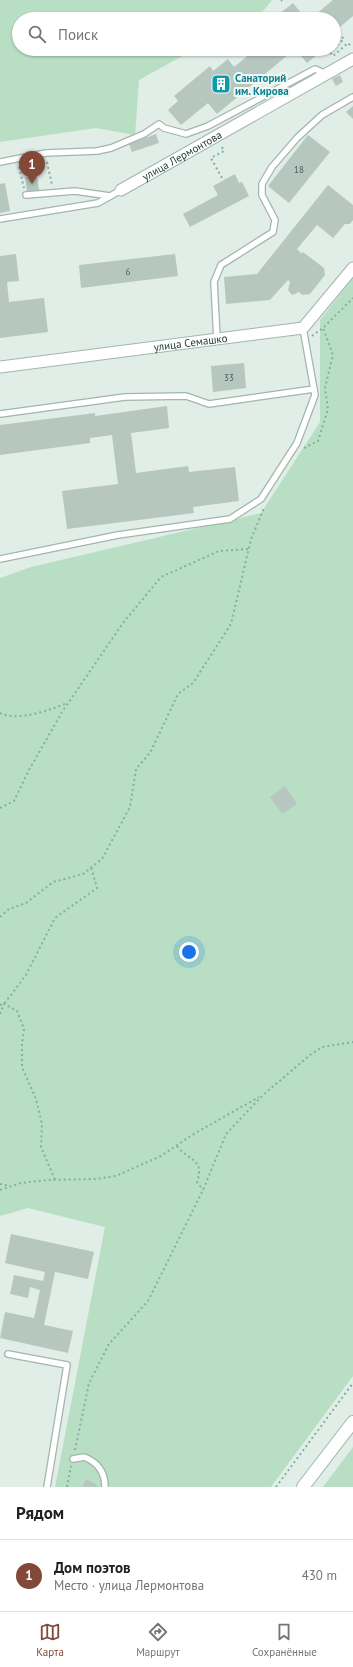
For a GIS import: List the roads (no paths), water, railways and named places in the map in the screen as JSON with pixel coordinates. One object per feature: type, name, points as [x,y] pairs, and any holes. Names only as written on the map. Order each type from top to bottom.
[{"type":"main road","points":[[303,1487],[353,1422]]},
{"type":"street","name":"улица Лермонтова","points":[[121,190],[353,59]]},
{"type":"street","points":[[305,334],[353,268]]},
{"type":"street","name":"улица Семашко","points":[[0,367],[216,340],[305,334]]},
{"type":"lane","points":[[0,162],[46,153],[97,151],[111,148],[144,134],[159,124],[164,128],[186,134],[208,126],[315,69],[326,74]]},
{"type":"lane","points":[[216,340],[214,282],[221,265],[273,232],[276,220],[262,195],[262,184],[282,156],[322,115],[353,97]]},
{"type":"lane","name":"улица Лермонтова","points":[[0,219],[98,203],[121,190]]},
{"type":"lane","points":[[26,195],[75,191],[111,196]]},
{"type":"lane","points":[[0,559],[118,535],[230,519],[261,499],[298,443],[314,395],[305,334]]},
{"type":"lane","points":[[0,414],[125,397],[186,396],[209,404],[314,389]]},
{"type":"lane","points":[[8,1354],[67,1365],[47,1487]]},
{"type":"lane","points":[[73,1459],[84,1457],[97,1464],[103,1474],[105,1487]]},
{"type":"place","name":"Санаторий им. Кирова","points":[[221,84]]},
{"type":"place","name":"Дом поэтов","points":[[32,184]]}]
